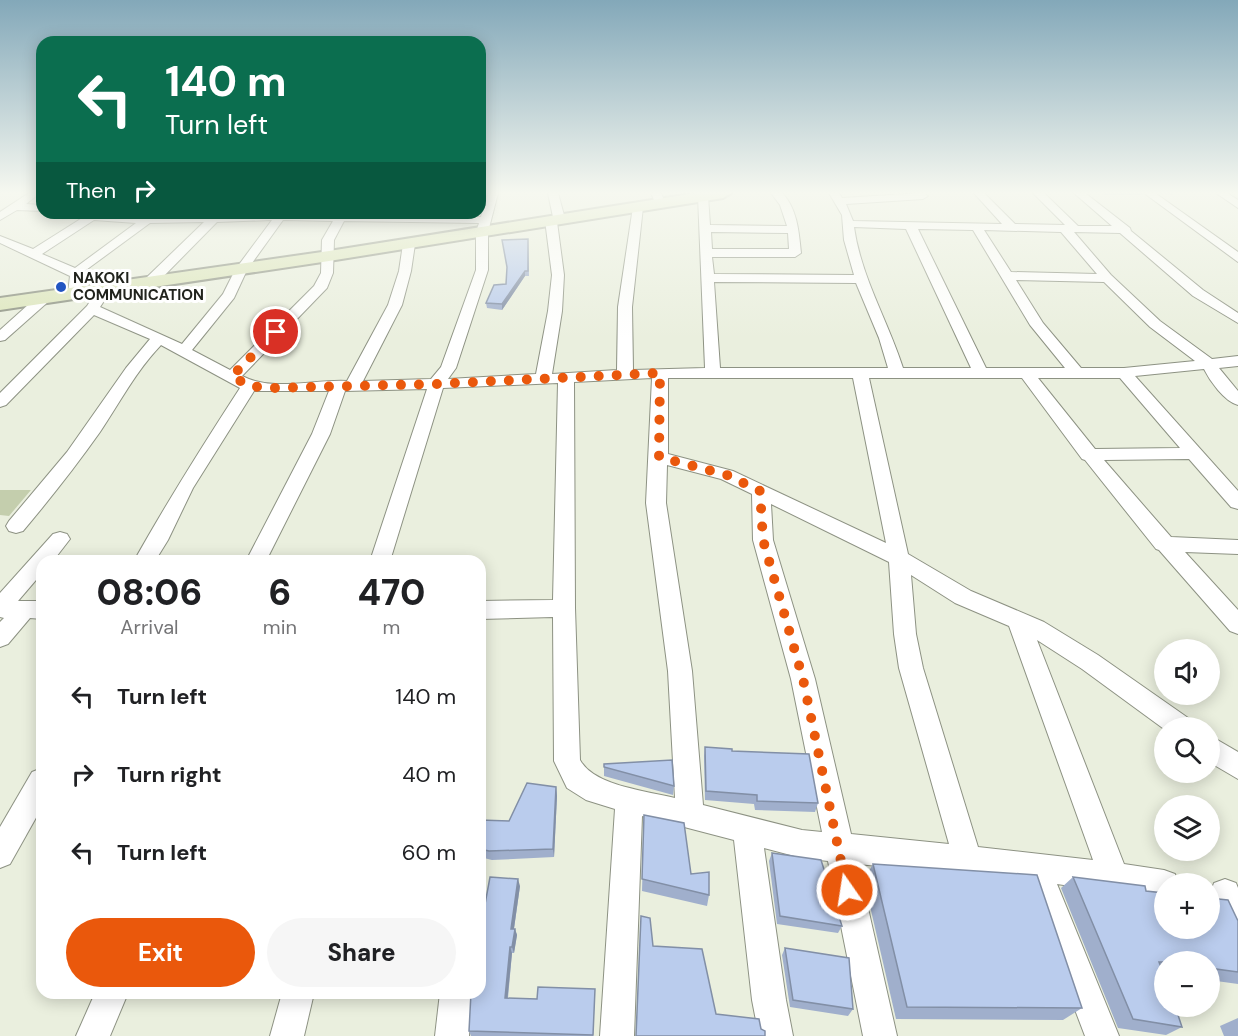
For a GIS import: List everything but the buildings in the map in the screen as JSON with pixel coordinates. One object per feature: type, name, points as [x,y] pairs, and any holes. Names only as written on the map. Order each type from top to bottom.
[{"type":"street","points":[[5,241],[77,274]]},
{"type":"street","points":[[32,255],[54,241]]},
{"type":"street","points":[[75,293],[77,274],[90,261],[117,241]]},
{"type":"street","points":[[150,282],[191,241]]},
{"type":"street","points":[[183,352],[229,295],[241,270],[262,241]]},
{"type":"street","points":[[232,376],[320,288],[327,273],[328,241]]},
{"type":"street","points":[[0,304],[241,270],[420,241]]},
{"type":"street","points":[[382,555],[436,384],[448,368],[482,270],[483,241]]},
{"type":"street","points":[[543,379],[555,311],[558,275],[556,241]]},
{"type":"street","points":[[625,375],[625,306],[633,241]]},
{"type":"street","points":[[706,241],[713,373]]},
{"type":"street","points":[[707,253],[793,254],[795,252],[793,241]]},
{"type":"street","points":[[850,241],[861,279],[886,338],[897,374]]},
{"type":"street","points":[[917,241],[981,374]]},
{"type":"street","points":[[986,241],[1007,276],[1006,279],[1037,326],[1077,373]]},
{"type":"street","points":[[1079,241],[1107,278],[1155,324],[1210,364],[1216,377],[1238,400]]},
{"type":"street","points":[[1139,241],[1198,293],[1238,319]]},
{"type":"street","points":[[1215,241],[1238,258]]},
{"type":"street","points":[[259,555],[346,385],[395,305],[405,271],[409,244]]},
{"type":"street","points":[[1007,276],[1107,278]]},
{"type":"street","points":[[708,279],[861,279]]},
{"type":"street","points":[[0,402],[92,309],[105,289]]},
{"type":"street","points":[[0,337],[44,298]]},
{"type":"street","points":[[92,309],[159,338],[249,386],[270,388],[436,384],[660,373],[1124,373],[1238,361]]},
{"type":"street","points":[[16,526],[69,462],[148,348],[159,338]]},
{"type":"street","points":[[660,373],[656,503],[680,671],[690,815]]},
{"type":"street","points":[[1124,373],[1238,502]]},
{"type":"street","points":[[860,374],[899,558],[905,634],[911,668],[968,861]]},
{"type":"street","points":[[1027,374],[1089,455],[1163,544],[1238,625]]},
{"type":"street","points":[[566,377],[564,608],[567,761],[576,779],[596,791],[802,844],[1035,867],[1154,884]]},
{"type":"street","points":[[148,555],[184,488],[249,386]]},
{"type":"street","points":[[1089,455],[1195,453]]},
{"type":"street","points":[[659,457],[727,475],[899,558],[963,597],[1036,628],[1090,662],[1167,717]]},
{"type":"street","points":[[760,491],[763,540],[803,679],[880,1036]]},
{"type":"street","points":[[46,555],[60,539]]},
{"type":"street","points":[[1163,544],[1238,547]]},
{"type":"street","points":[[33,610],[1,609],[36,566]]},
{"type":"street","points":[[486,610],[564,608]]},
{"type":"street","points":[[0,638],[33,610]]},
{"type":"street","points":[[1018,619],[1114,878]]},
{"type":"street","points":[[1220,755],[1238,767]]},
{"type":"street","points":[[0,854],[36,791]]},
{"type":"street","points":[[617,1036],[629,800]]},
{"type":"street","points":[[747,830],[769,1000],[776,1036]]},
{"type":"street","points":[[1035,867],[1102,1036]]},
{"type":"street","points":[[1224,894],[1238,921]]},
{"type":"street","points":[[93,1036],[109,999]]},
{"type":"street","points":[[287,1036],[296,999]]},
{"type":"street","points":[[452,1036],[455,999]]},
{"type":"green space","points":[[0,490],[31,490],[9,516],[0,515]]},
{"type":"place","name":"NAKOKI COMMUNICATION","points":[[61,287]]},
{"type":"route","points":[[276,332],[232,376],[249,386],[270,388],[436,384],[660,373],[659,457],[727,475],[760,491],[763,540],[803,679],[847,890]]}]
